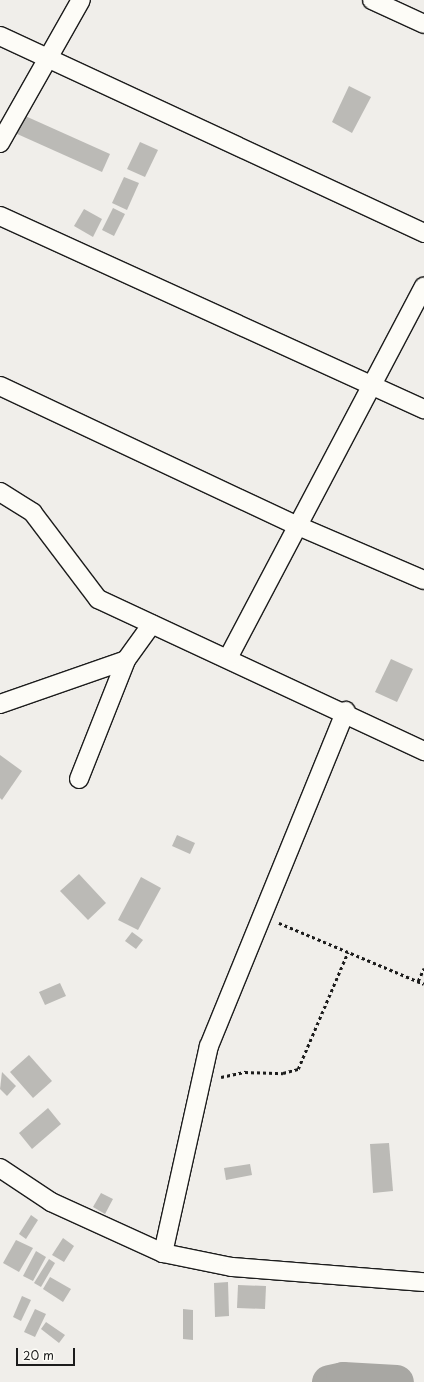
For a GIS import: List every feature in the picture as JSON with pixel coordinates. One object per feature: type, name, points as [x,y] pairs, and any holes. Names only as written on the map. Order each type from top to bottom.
[{"type":"street","points":[[0,143],[50,59],[81,0]]},
{"type":"street","points":[[372,0],[424,24]]},
{"type":"street","points":[[0,36],[424,234]]},
{"type":"street","points":[[0,216],[424,409]]},
{"type":"street","points":[[228,658],[296,525],[373,386],[424,287]]},
{"type":"street","points":[[0,386],[296,525],[424,580]]},
{"type":"street","points":[[0,492],[33,513],[98,599],[346,711],[424,750]]},
{"type":"street","points":[[78,779],[126,660],[152,624]]},
{"type":"street","points":[[0,704],[126,660]]},
{"type":"street","points":[[163,1253],[209,1046],[260,915],[346,711]]},
{"type":"street","points":[[0,1168],[51,1202],[163,1253],[232,1267],[424,1282]]},
{"type":"path","points":[[260,915],[424,984]]},
{"type":"path","points":[[201,1087],[226,1075],[283,1073],[298,1069],[348,952]]},
{"type":"path","points":[[418,982],[424,968]]},
{"type":"building","points":[[349,86],[371,97],[352,133],[332,122]]},
{"type":"building","points":[[23,115],[110,154],[102,172],[15,133]]},
{"type":"building","points":[[140,142],[158,150],[145,177],[127,169]]},
{"type":"building","points":[[124,177],[139,183],[127,210],[112,203]]},
{"type":"building","points":[[113,208],[125,214],[114,236],[102,230]]},
{"type":"building","points":[[84,209],[102,219],[93,237],[74,226]]},
{"type":"building","points":[[391,659],[413,669],[397,702],[375,692]]},
{"type":"building","points":[[0,755],[22,771],[2,800],[0,798]]},
{"type":"building","points":[[177,835],[195,843],[190,854],[172,846]]},
{"type":"building","points":[[79,874],[106,903],[88,920],[60,891]]},
{"type":"building","points":[[141,877],[161,888],[138,930],[118,920]]},
{"type":"building","points":[[132,932],[143,940],[136,949],[125,941]]},
{"type":"building","points":[[60,983],[66,996],[45,1005],[39,992]]},
{"type":"building","points":[[29,1055],[52,1081],[33,1098],[10,1072]]},
{"type":"building","points":[[2,1072],[16,1086],[7,1096],[0,1089]]},
{"type":"building","points":[[48,1108],[61,1124],[32,1149],[19,1133]]},
{"type":"building","points":[[389,1143],[393,1191],[373,1193],[370,1144]]},
{"type":"building","points":[[250,1164],[252,1175],[226,1180],[224,1168]]},
{"type":"building","points":[[101,1193],[113,1199],[105,1214],[93,1207]]},
{"type":"building","points":[[31,1215],[38,1220],[26,1239],[19,1234]]},
{"type":"building","points":[[63,1238],[74,1246],[64,1262],[52,1255]]},
{"type":"building","points":[[16,1240],[33,1248],[19,1272],[3,1263]]},
{"type":"building","points":[[36,1251],[46,1257],[33,1281],[23,1276]]},
{"type":"building","points":[[49,1259],[55,1263],[41,1287],[34,1283]]},
{"type":"building","points":[[50,1277],[71,1289],[63,1302],[43,1289]]},
{"type":"building","points":[[228,1282],[229,1316],[215,1317],[214,1283]]},
{"type":"building","points":[[238,1285],[266,1286],[265,1309],[237,1308]]},
{"type":"building","points":[[22,1296],[31,1300],[21,1321],[13,1317]]},
{"type":"building","points":[[35,1309],[46,1314],[35,1337],[24,1332]]},
{"type":"building","points":[[183,1309],[193,1310],[193,1340],[183,1339]]},
{"type":"building","points":[[46,1322],[65,1335],[59,1343],[41,1329]]},
{"type":"waterway","points":[[329,1382],[343,1379],[396,1382]]}]
